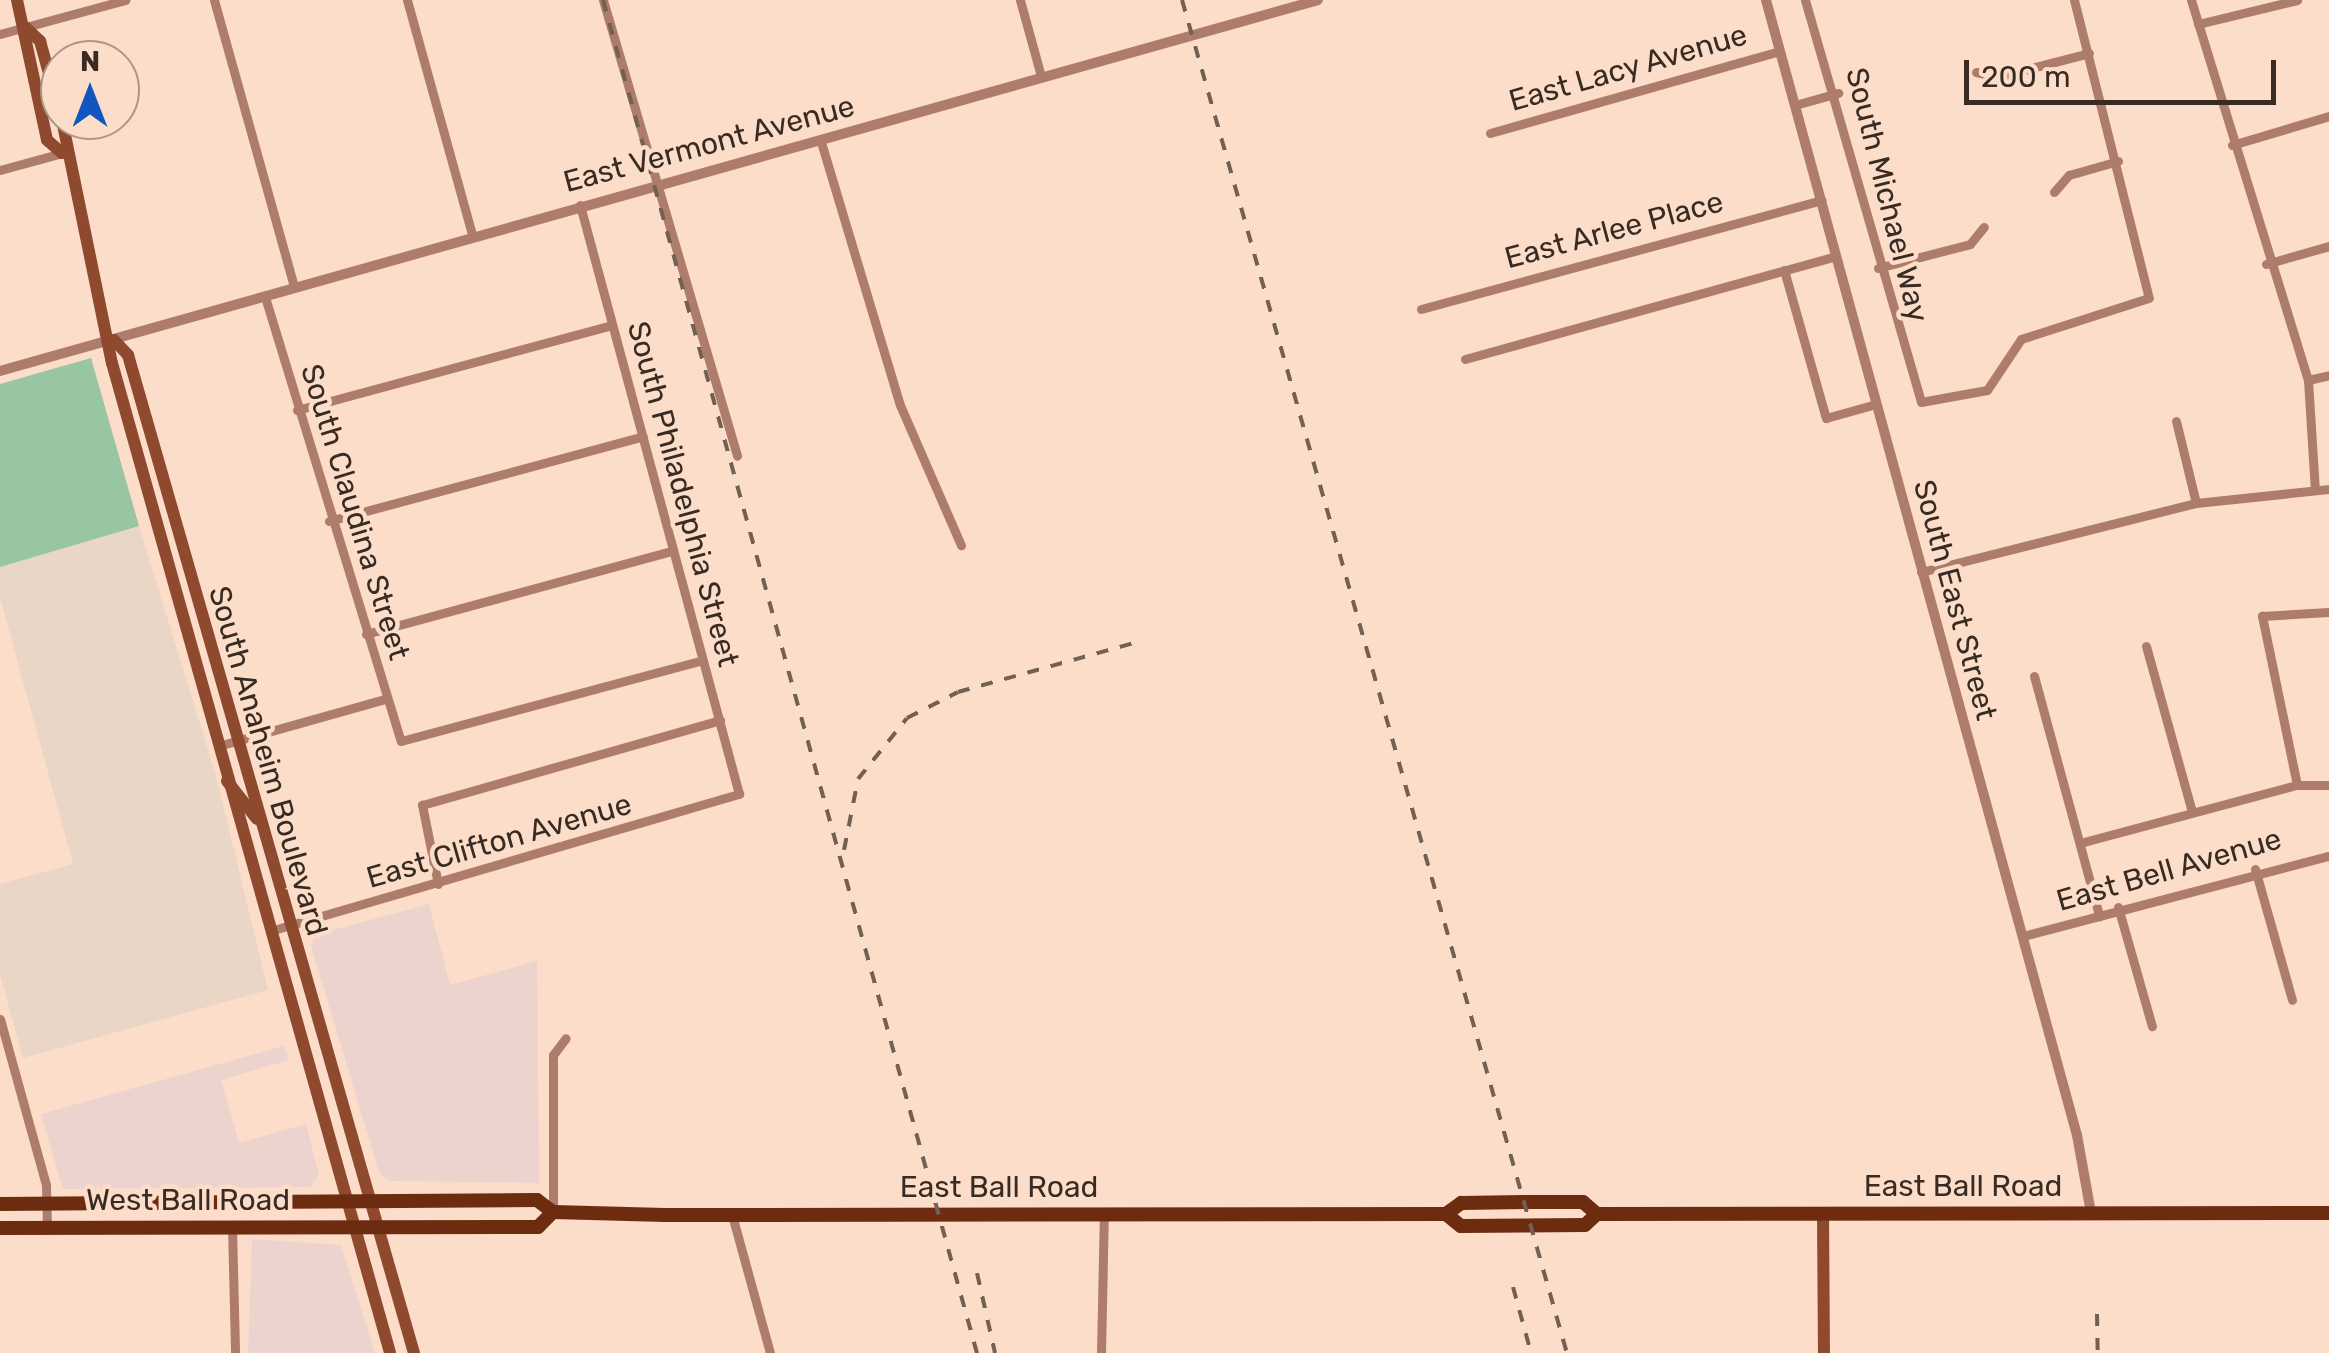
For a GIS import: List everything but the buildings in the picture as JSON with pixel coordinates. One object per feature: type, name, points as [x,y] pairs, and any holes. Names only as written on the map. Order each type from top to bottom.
[{"type":"main road","name":"South Anaheim Boulevard","points":[[18,0],[47,140],[62,153]]},
{"type":"main road","name":"South Anaheim Boulevard","points":[[25,28],[40,41]]},
{"type":"main road","name":"South Anaheim Boulevard","points":[[62,140],[114,340],[112,363],[350,1227],[390,1353]]},
{"type":"main road","name":"South Anaheim Boulevard","points":[[114,340],[128,355],[287,926],[414,1353]]},
{"type":"main road","points":[[227,781],[257,819]]},
{"type":"main road","name":"West Ball Road","points":[[0,1204],[368,1200]]},
{"type":"main road","name":"East Ball Road","points":[[368,1200],[538,1200],[553,1212],[732,1215],[1446,1214],[1462,1203],[1583,1202],[1597,1214]]},
{"type":"main road","name":"East Ball Road","points":[[375,1226],[538,1227],[553,1212]]},
{"type":"main road","name":"East Ball Road","points":[[1446,1214],[1461,1226],[1501,1226],[1584,1225],[1597,1214],[2329,1213]]},
{"type":"main road","points":[[1823,1214],[1824,1353]]},
{"type":"main road","name":"West Ball Road","points":[[0,1228],[375,1226]]},
{"type":"street","points":[[0,34],[125,0]]},
{"type":"street","points":[[214,0],[294,288]]},
{"type":"street","points":[[407,0],[472,234]]},
{"type":"street","points":[[604,0],[653,184],[666,198],[737,456]]},
{"type":"street","points":[[1020,0],[1042,76]]},
{"type":"street","name":"East Vermont Avenue","points":[[0,371],[472,234],[822,142],[1315,0]]},
{"type":"street","name":"South East Street","points":[[1766,0],[2023,936],[2091,1213]]},
{"type":"street","name":"South Michael Way","points":[[1804,0],[1838,93],[1878,268],[1921,402],[1996,386],[2007,342],[2149,298]]},
{"type":"street","points":[[2074,0],[2118,161],[2149,298],[2160,302]]},
{"type":"street","points":[[2192,0],[2266,264],[2308,380],[2315,490]]},
{"type":"street","points":[[2198,24],[2297,0]]},
{"type":"street","name":"East Lacy Avenue","points":[[1490,133],[1780,51]]},
{"type":"street","points":[[1976,72],[1997,78],[2089,53]]},
{"type":"street","points":[[1795,106],[1838,93]]},
{"type":"street","points":[[2232,145],[2329,116]]},
{"type":"street","points":[[822,142],[900,405],[961,544]]},
{"type":"street","points":[[0,170],[62,153]]},
{"type":"street","points":[[2054,192],[2069,175],[2118,161]]},
{"type":"street","name":"East Arlee Place","points":[[1421,309],[1821,200]]},
{"type":"street","name":"South Philadelphia Street","points":[[580,205],[739,794]]},
{"type":"street","points":[[1878,268],[1970,244],[1984,227]]},
{"type":"street","points":[[2266,264],[2329,246]]},
{"type":"street","points":[[1465,359],[1836,256]]},
{"type":"street","points":[[1784,270],[1826,418],[1876,404]]},
{"type":"street","name":"South Claudina Street","points":[[265,297],[329,521],[401,740],[700,661]]},
{"type":"street","points":[[297,410],[612,325]]},
{"type":"street","points":[[2308,380],[2329,375]]},
{"type":"street","points":[[2176,421],[2196,503]]},
{"type":"street","points":[[329,521],[643,436]]},
{"type":"street","points":[[1922,572],[2196,503],[2329,490]]},
{"type":"street","points":[[366,634],[671,551]]},
{"type":"street","points":[[2297,784],[2262,616],[2329,612]]},
{"type":"street","points":[[2146,646],[2192,812]]},
{"type":"street","points":[[2034,676],[2099,916]]},
{"type":"street","points":[[218,746],[385,698]]},
{"type":"street","points":[[438,884],[419,811],[425,804],[720,720]]},
{"type":"street","points":[[2080,843],[2297,784],[2329,785]]},
{"type":"street","name":"East Clifton Avenue","points":[[270,931],[739,794]]},
{"type":"street","name":"East Bell Avenue","points":[[2023,936],[2255,869],[2329,856]]},
{"type":"street","points":[[2255,869],[2292,1000]]},
{"type":"street","points":[[2118,907],[2152,1026]]},
{"type":"street","points":[[0,1019],[47,1204],[47,1228]]},
{"type":"street","points":[[553,1212],[553,1055],[566,1038]]},
{"type":"street","points":[[1102,1353],[1104,1214]]},
{"type":"street","points":[[732,1215],[770,1353]]},
{"type":"street","points":[[232,1227],[234,1353]]},
{"type":"shaded area","points":[[139,526],[216,776],[268,990],[23,1058],[0,975],[0,884],[73,864],[0,597],[0,567]]},
{"type":"shaded area","points":[[429,904],[450,985],[537,961],[539,1183],[389,1181],[379,1172],[311,946],[315,935]]},
{"type":"shaded area","points":[[284,1046],[289,1060],[221,1080],[239,1143],[306,1124],[319,1175],[310,1187],[63,1189],[41,1114]]},
{"type":"shaded area","points":[[252,1239],[341,1245],[375,1353],[248,1353]]},
{"type":"green space","points":[[91,358],[139,526],[0,567],[0,384]]},
{"type":"railway","points":[[603,0],[977,1353]]},
{"type":"railway","points":[[1182,0],[1567,1353]]},
{"type":"railway","points":[[844,850],[858,779],[907,718],[958,692],[1133,643]]},
{"type":"railway","points":[[977,1273],[995,1353]]},
{"type":"railway","points":[[1513,1287],[1531,1353]]},
{"type":"railway","points":[[2097,1314],[2098,1353]]}]
